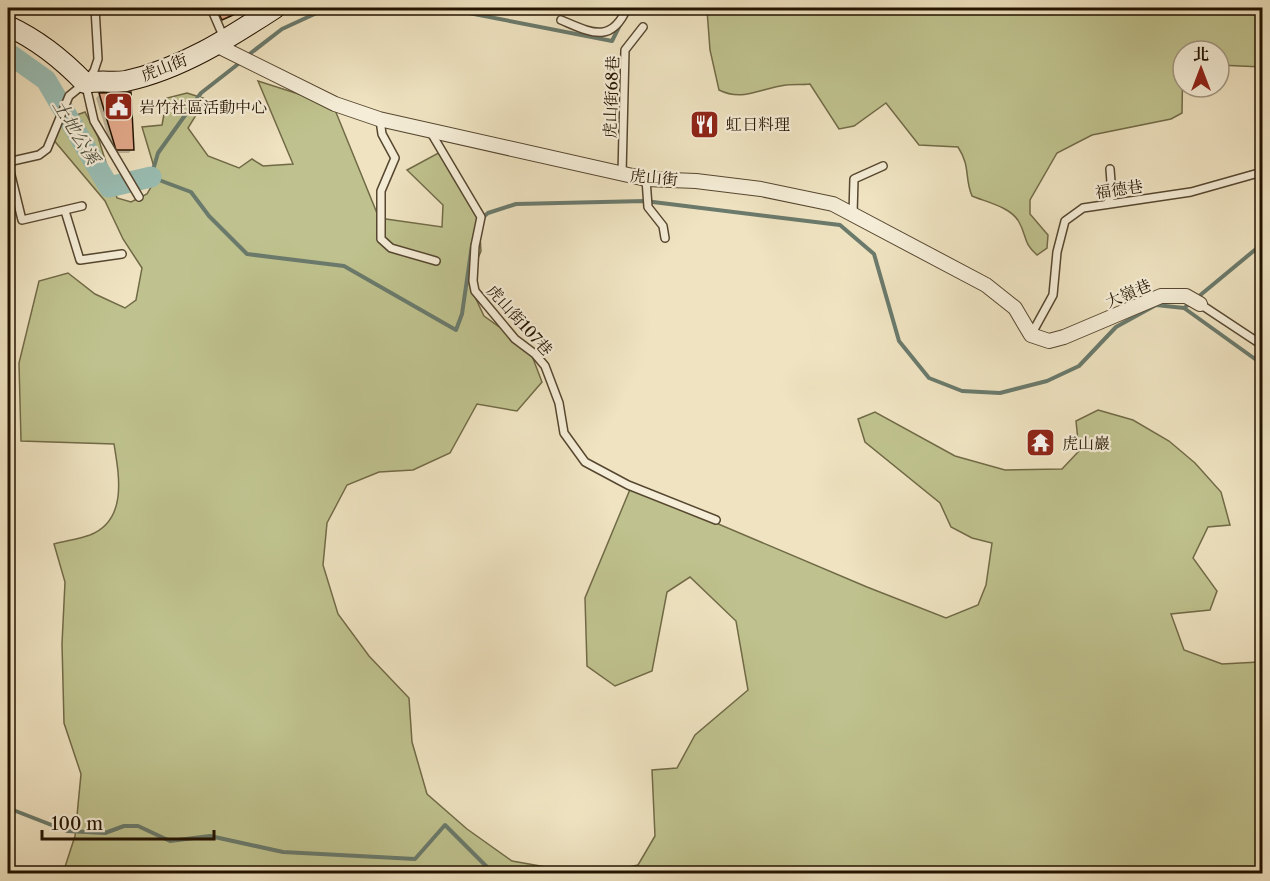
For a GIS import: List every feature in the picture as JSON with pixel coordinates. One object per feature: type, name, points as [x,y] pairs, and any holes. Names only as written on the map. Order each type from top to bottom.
[{"type":"street","name":"虎山街","points":[[85,83],[118,82],[155,73],[224,47],[275,8]]},
{"type":"street","points":[[8,26],[23,33],[71,68],[85,83]]},
{"type":"street","name":"虎山街","points":[[224,47],[249,63],[335,104],[380,119],[646,179],[696,181],[761,189],[834,204],[986,285],[1015,308],[1031,335]]},
{"type":"street","name":"大嶺巷","points":[[1031,335],[1049,341],[1064,337],[1161,296],[1186,296],[1200,304]]},
{"type":"lane","points":[[82,206],[22,220],[8,163],[39,155],[47,149],[69,96],[85,83],[98,58],[96,8]]},
{"type":"lane","points":[[211,8],[224,47]]},
{"type":"lane","points":[[561,20],[592,32],[604,33],[622,20],[627,8]]},
{"type":"lane","name":"虎山街68巷","points":[[622,174],[625,50],[643,27]]},
{"type":"lane","points":[[85,83],[94,121],[139,197]]},
{"type":"lane","points":[[380,119],[382,134],[395,158],[381,191],[381,239],[391,248],[436,261]]},
{"type":"lane","name":"虎山街107巷","points":[[430,131],[481,217],[473,281],[475,291],[515,339],[535,354],[545,366],[559,403],[564,433],[573,446],[585,462],[628,485],[716,520]]},
{"type":"lane","points":[[853,214],[854,179],[883,166]]},
{"type":"lane","points":[[1107,204],[1112,195],[1110,169]]},
{"type":"lane","name":"福德巷","points":[[1031,335],[1053,296],[1057,252],[1065,221],[1083,208],[1191,192],[1263,172]]},
{"type":"lane","points":[[646,179],[648,207],[663,226],[665,238]]},
{"type":"lane","points":[[65,211],[80,260],[122,254]]},
{"type":"lane","name":"大嶺巷","points":[[1200,304],[1263,345]]},
{"type":"green space","points":[[693,8],[1262,8],[1262,67],[1231,66],[1231,39],[1171,39],[1171,99],[1182,99],[1182,113],[1171,119],[1092,135],[1057,153],[1030,200],[1030,214],[1048,235],[1047,248],[1037,255],[1029,247],[1019,222],[1010,212],[972,196],[965,160],[958,147],[919,145],[886,103],[854,126],[839,129],[810,84],[786,85],[736,95],[719,90],[710,50],[707,10]]},
{"type":"green space","points":[[258,81],[333,105],[379,218],[442,227],[443,205],[407,170],[444,150],[479,222],[481,251],[468,282],[484,316],[529,348],[542,382],[517,411],[477,404],[450,453],[413,470],[379,472],[347,485],[327,523],[323,565],[338,614],[369,656],[409,698],[412,742],[427,794],[467,829],[512,861],[580,873],[63,873],[75,836],[81,774],[64,723],[62,644],[65,582],[54,544],[90,535],[102,528],[110,519],[116,508],[118,496],[118,469],[114,444],[21,441],[19,363],[39,281],[68,273],[95,294],[125,308],[136,300],[142,268],[123,239],[105,201],[52,138],[57,122],[85,112],[98,137],[117,198],[131,202],[147,194],[157,177],[142,127],[162,125],[167,98],[187,93],[206,99],[188,128],[208,156],[239,168],[252,159],[263,166],[293,164]]},
{"type":"green space","points":[[1098,410],[1133,420],[1169,441],[1195,463],[1221,492],[1230,525],[1208,527],[1193,558],[1217,591],[1210,610],[1171,614],[1184,650],[1222,664],[1259,662],[1262,657],[1262,873],[602,873],[638,865],[655,836],[652,770],[677,768],[695,735],[748,690],[736,621],[690,577],[667,592],[652,671],[615,686],[587,666],[585,598],[631,487],[946,618],[978,605],[986,585],[992,543],[972,538],[951,527],[940,503],[865,442],[858,419],[875,412],[955,456],[1005,470],[1062,469],[1079,451],[1076,421]]},
{"type":"building","points":[[216,8],[231,8],[233,15],[222,20]]},
{"type":"building","name":"岩竹社區活動中心","points":[[131,92],[134,150],[116,150],[99,93]]},
{"type":"waterway","points":[[247,56],[282,29],[321,11],[443,8],[612,41],[622,21]]},
{"type":"waterway","name":"土地公溪","points":[[8,53],[46,80],[109,187],[151,177]]},
{"type":"waterway","points":[[242,61],[201,93],[158,153],[151,177],[191,192],[209,216],[247,254],[344,266],[456,330],[462,314],[472,245]]},
{"type":"waterway","points":[[481,219],[488,213],[516,204],[645,201],[840,225],[874,254],[899,341],[929,378],[962,391],[1000,393],[1047,381],[1079,366],[1116,327],[1156,305],[1184,308],[1192,302]]},
{"type":"waterway","points":[[1198,297],[1262,244]]},
{"type":"waterway","points":[[1184,308],[1262,364]]},
{"type":"waterway","points":[[8,808],[67,831],[105,833],[124,826],[138,826],[170,841],[210,836],[283,852],[415,859],[445,825],[494,874]]},
{"type":"place","name":"岩竹社區活動中心","points":[[118,107]]},
{"type":"place","name":"虹日料理","points":[[705,124]]},
{"type":"place","name":"虎山巖","points":[[1041,443]]}]
